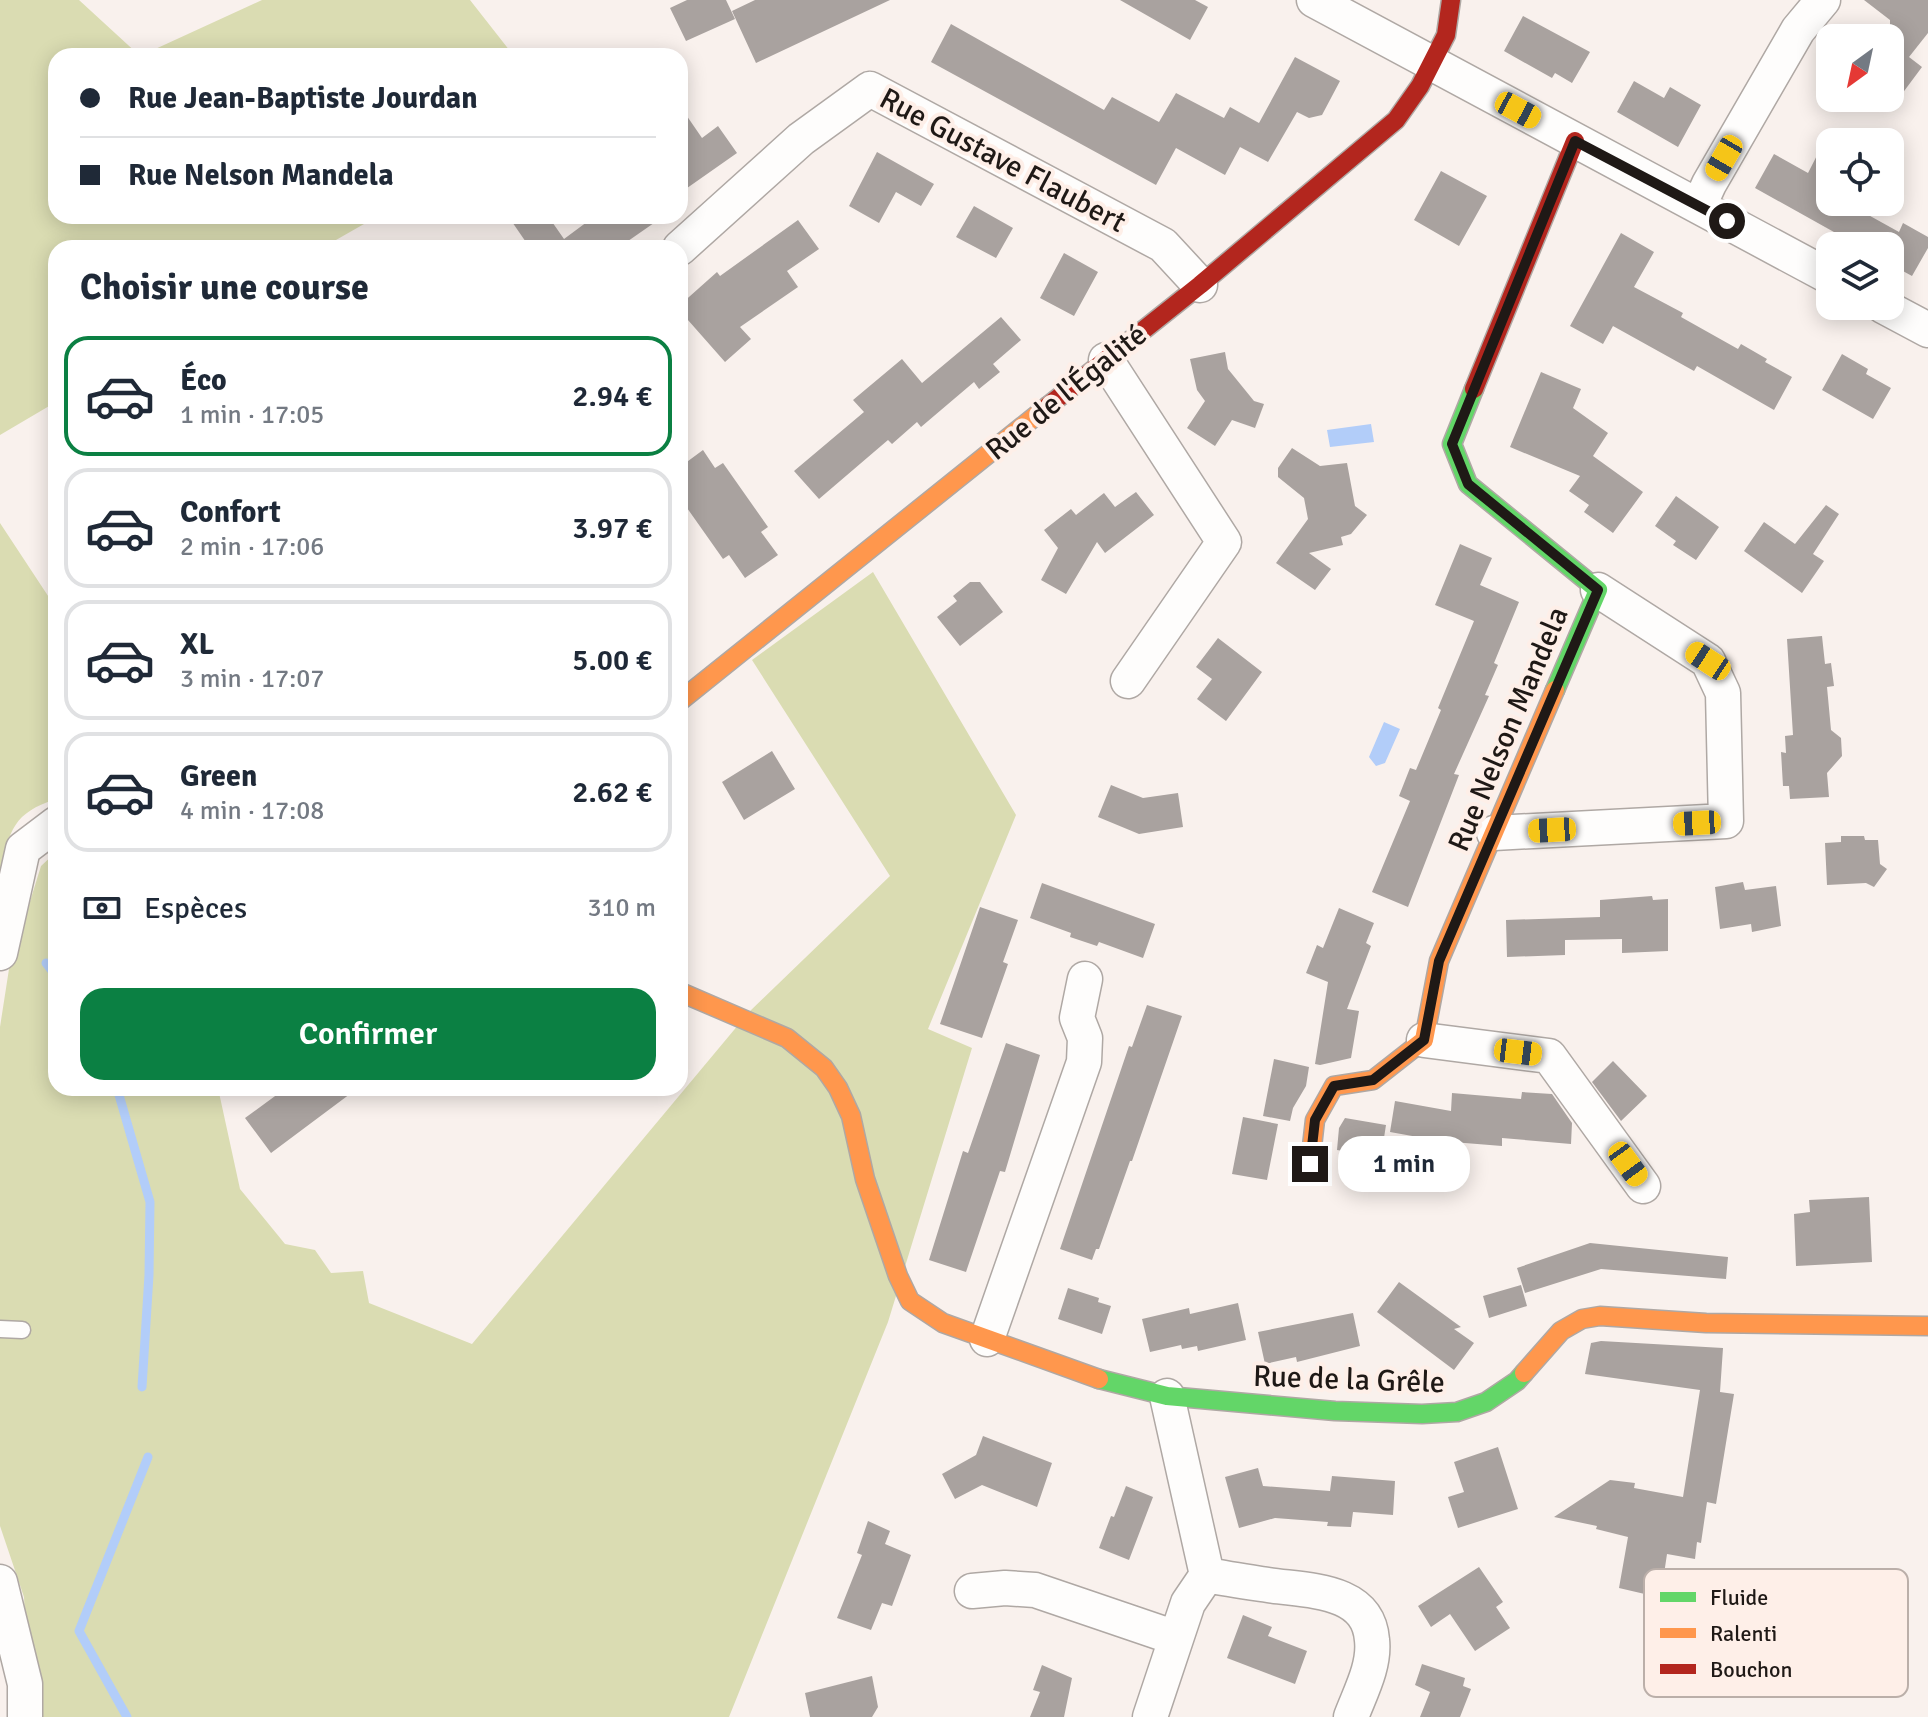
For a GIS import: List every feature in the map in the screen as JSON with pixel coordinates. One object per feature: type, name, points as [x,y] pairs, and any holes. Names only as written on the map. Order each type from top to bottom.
[{"type":"street","points":[[1314,0],[1816,269]]},
{"type":"street","name":"Rue de l'Égalité","points":[[688,695],[1200,285],[1396,120],[1420,86],[1446,35],[1451,0]]},
{"type":"street","points":[[1699,206],[1798,30],[1823,0]]},
{"type":"street","name":"Rue Gustave Flaubert","points":[[688,241],[801,139],[870,89],[1163,245],[1200,285]]},
{"type":"street","name":"Rue Nelson Mandela","points":[[1424,1040],[1439,961],[1598,590],[1468,484],[1452,444],[1575,141]]},
{"type":"street","points":[[1904,317],[1928,330]]},
{"type":"street","points":[[1106,360],[1224,542],[1128,681]]},
{"type":"street","points":[[1494,833],[1726,821],[1723,693],[1708,661],[1598,590]]},
{"type":"street","points":[[0,953],[23,849],[48,830]]},
{"type":"street","points":[[987,1339],[1084,1062],[1085,1038],[1077,1018],[1085,979]]},
{"type":"street","name":"Rue de la Grêle","points":[[688,995],[787,1038],[824,1068],[851,1116],[865,1179],[898,1276],[910,1301],[943,1323],[1073,1372],[1167,1396],[1335,1411],[1422,1414],[1457,1412],[1486,1402],[1517,1381],[1561,1331],[1582,1319],[1600,1316],[1706,1323],[1928,1326]]},
{"type":"street","points":[[1310,1164],[1315,1120],[1334,1086],[1373,1080],[1424,1040],[1549,1056],[1643,1186]]},
{"type":"street","points":[[1150,1717],[1188,1603],[1207,1575],[1167,1396]]},
{"type":"street","points":[[1207,1575],[1333,1593],[1355,1605],[1372,1638],[1371,1662],[1351,1717]]},
{"type":"street","points":[[0,1582],[25,1684],[25,1717]]},
{"type":"street","points":[[972,1591],[1005,1588],[1035,1590],[1176,1638]]},
{"type":"lane","points":[[0,1329],[22,1330]]},
{"type":"green space","points":[[0,0],[79,0],[131,48],[48,48],[48,224],[364,224],[336,240],[48,240],[48,407],[0,435]]},
{"type":"green space","points":[[262,0],[470,0],[508,48],[157,48]]},
{"type":"green space","points":[[0,523],[48,596],[48,802],[31,810],[16,825],[0,871]]},
{"type":"green space","points":[[873,572],[1016,815],[928,1029],[972,1048],[888,1322],[729,1717],[30,1717],[24,1597],[0,1526],[0,1027],[9,969],[41,866],[48,859],[48,1096],[220,1096],[240,1189],[285,1244],[315,1250],[331,1273],[363,1271],[369,1303],[472,1344],[679,1096],[688,1096],[688,1085],[749,1012],[890,876],[752,660]]},
{"type":"water","points":[[1371,424],[1374,442],[1330,447],[1327,430]]},
{"type":"water","points":[[1384,722],[1400,729],[1385,763],[1376,766],[1369,757]]},
{"type":"building","points":[[687,0],[726,0],[735,19],[686,41],[670,8]]},
{"type":"building","points":[[755,0],[890,0],[756,63],[732,11]]},
{"type":"building","points":[[1120,0],[1195,0],[1208,7],[1190,40]]},
{"type":"building","points":[[1864,0],[1928,0],[1928,33],[1909,57],[1922,67],[1904,91],[1904,24],[1890,24],[1890,20]]},
{"type":"building","points":[[1523,16],[1590,52],[1572,83],[1555,73],[1552,78],[1504,51]]},
{"type":"building","points":[[951,24],[1104,110],[1112,97],[1159,122],[1176,93],[1224,118],[1230,107],[1259,123],[1295,57],[1340,81],[1322,115],[1309,118],[1297,112],[1268,162],[1240,147],[1225,175],[1176,148],[1156,185],[931,62]]},
{"type":"building","points":[[1634,81],[1664,98],[1670,87],[1701,105],[1678,147],[1617,112]]},
{"type":"building","points":[[688,118],[702,138],[718,126],[737,153],[688,187]]},
{"type":"building","points":[[877,152],[934,184],[921,206],[896,192],[879,223],[849,206]]},
{"type":"building","points":[[1774,154],[1808,173],[1816,157],[1816,216],[1870,216],[1899,232],[1834,232],[1755,188]]},
{"type":"building","points":[[1441,171],[1487,196],[1459,246],[1414,220]]},
{"type":"building","points":[[974,206],[1013,228],[996,258],[956,237]]},
{"type":"building","points":[[798,220],[819,249],[787,271],[798,287],[740,327],[751,339],[725,362],[688,320],[688,298],[717,272],[720,276]]},
{"type":"building","points":[[1903,223],[1928,237],[1928,248],[1912,276],[1904,272],[1904,232],[1899,232]]},
{"type":"building","points":[[514,224],[554,224],[564,239],[584,224],[652,224],[630,240],[524,240]]},
{"type":"building","points":[[1621,233],[1654,252],[1634,287],[1683,313],[1681,317],[1738,349],[1741,344],[1792,377],[1774,410],[1697,366],[1694,371],[1613,326],[1603,344],[1570,326]]},
{"type":"building","points":[[1064,253],[1098,272],[1074,316],[1040,298]]},
{"type":"building","points":[[1001,317],[1021,340],[993,364],[1000,372],[979,389],[974,382],[921,427],[917,422],[892,444],[888,440],[819,499],[794,471],[864,412],[853,400],[902,359],[922,383]]},
{"type":"building","points":[[1225,352],[1228,369],[1254,401],[1264,404],[1255,428],[1232,420],[1215,446],[1187,428],[1205,401],[1197,390],[1190,359]]},
{"type":"building","points":[[1842,354],[1868,369],[1866,374],[1891,388],[1873,419],[1822,390]]},
{"type":"building","points":[[1541,372],[1581,389],[1573,408],[1608,433],[1593,456],[1643,492],[1613,533],[1584,512],[1589,505],[1569,491],[1580,476],[1510,447]]},
{"type":"building","points":[[1292,448],[1320,466],[1347,463],[1355,506],[1367,515],[1351,534],[1341,537],[1343,545],[1309,553],[1331,569],[1315,590],[1276,563],[1308,519],[1304,498],[1278,477],[1278,468]]},
{"type":"building","points":[[703,450],[715,468],[723,463],[768,527],[761,532],[778,555],[745,578],[729,555],[723,559],[688,509],[688,461]]},
{"type":"building","points":[[1136,492],[1154,515],[1105,553],[1097,542],[1066,594],[1041,580],[1058,548],[1044,530],[1071,509],[1076,515],[1104,493],[1115,507]]},
{"type":"building","points":[[1676,496],[1719,527],[1696,560],[1673,545],[1676,541],[1655,526]]},
{"type":"building","points":[[1826,505],[1839,514],[1813,554],[1824,561],[1802,593],[1744,551],[1764,522],[1795,544]]},
{"type":"building","points":[[1460,544],[1492,558],[1480,585],[1519,602],[1494,663],[1498,665],[1485,695],[1489,696],[1454,774],[1459,775],[1408,907],[1372,892],[1410,801],[1399,796],[1410,768],[1416,770],[1474,621],[1435,605]]},
{"type":"building","points":[[970,582],[980,582],[1003,612],[960,646],[937,617],[957,601],[953,596]]},
{"type":"building","points":[[1822,636],[1825,664],[1831,663],[1834,686],[1827,687],[1831,730],[1841,738],[1842,756],[1827,773],[1829,797],[1790,799],[1789,786],[1783,786],[1781,752],[1786,753],[1785,736],[1793,735],[1787,639]]},
{"type":"building","points":[[1218,638],[1262,672],[1226,721],[1197,699],[1212,679],[1196,667]]},
{"type":"building","points":[[772,751],[795,789],[744,820],[722,782]]},
{"type":"building","points":[[1111,785],[1143,798],[1178,793],[1183,827],[1139,834],[1098,817]]},
{"type":"building","points":[[1841,836],[1864,836],[1865,840],[1878,840],[1880,864],[1887,869],[1874,887],[1866,883],[1827,885],[1825,843],[1841,842]]},
{"type":"building","points":[[1743,882],[1745,890],[1776,886],[1781,926],[1752,932],[1751,924],[1720,929],[1715,887]]},
{"type":"building","points":[[1042,883],[1155,924],[1143,958],[1099,942],[1097,946],[1070,937],[1071,933],[1030,918]]},
{"type":"building","points":[[1652,896],[1653,900],[1668,899],[1668,951],[1622,953],[1622,939],[1565,940],[1565,955],[1507,957],[1506,920],[1600,917],[1600,900]]},
{"type":"building","points":[[980,907],[1018,920],[1003,962],[1008,964],[982,1038],[940,1024]]},
{"type":"building","points":[[1339,908],[1374,923],[1366,943],[1371,946],[1347,1009],[1359,1011],[1351,1058],[1320,1065],[1315,1064],[1328,982],[1306,973],[1317,945],[1323,948]]},
{"type":"building","points":[[1147,1005],[1182,1016],[1132,1161],[1092,1260],[1060,1249],[1129,1046],[1132,1047]]},
{"type":"building","points":[[1006,1043],[1040,1055],[1005,1172],[1000,1171],[966,1272],[929,1260],[963,1151],[968,1153]]},
{"type":"building","points":[[1274,1059],[1309,1067],[1306,1086],[1293,1108],[1290,1121],[1263,1116]]},
{"type":"building","points":[[1613,1061],[1647,1096],[1621,1121],[1592,1082]]},
{"type":"building","points":[[1522,1092],[1552,1094],[1572,1123],[1571,1144],[1502,1138],[1502,1146],[1440,1141],[1390,1132],[1395,1101],[1451,1111],[1452,1093],[1521,1099]]},
{"type":"building","points":[[275,1096],[347,1096],[271,1153],[245,1118]]},
{"type":"building","points":[[1243,1117],[1278,1124],[1267,1180],[1232,1174]]},
{"type":"building","points":[[1345,1118],[1386,1125],[1381,1157],[1337,1150],[1339,1128]]},
{"type":"building","points":[[1869,1197],[1872,1262],[1796,1266],[1794,1214],[1810,1212],[1809,1200]]},
{"type":"building","points":[[1590,1243],[1728,1257],[1726,1279],[1601,1269],[1525,1293],[1517,1268]]},
{"type":"building","points":[[1399,1282],[1461,1327],[1454,1329],[1474,1343],[1454,1370],[1377,1312]]},
{"type":"building","points":[[1521,1285],[1527,1306],[1489,1318],[1483,1296]]},
{"type":"building","points":[[1068,1288],[1099,1298],[1098,1302],[1111,1306],[1102,1334],[1058,1319]]},
{"type":"building","points":[[1238,1303],[1246,1340],[1198,1351],[1197,1346],[1182,1349],[1181,1345],[1150,1352],[1142,1319],[1189,1308],[1190,1314]]},
{"type":"building","points":[[1353,1313],[1360,1346],[1297,1362],[1296,1357],[1265,1364],[1258,1332]]},
{"type":"building","points":[[1591,1343],[1723,1348],[1720,1392],[1734,1394],[1716,1504],[1707,1502],[1701,1543],[1697,1542],[1695,1559],[1667,1554],[1665,1569],[1644,1569],[1644,1594],[1619,1588],[1628,1537],[1596,1529],[1597,1526],[1554,1517],[1610,1480],[1635,1483],[1634,1488],[1683,1497],[1700,1390],[1585,1374]]},
{"type":"building","points":[[983,1436],[1052,1463],[1037,1507],[982,1485],[955,1499],[942,1474],[976,1455]]},
{"type":"building","points":[[1498,1447],[1518,1509],[1458,1528],[1448,1497],[1464,1492],[1454,1462]]},
{"type":"building","points":[[1258,1468],[1263,1486],[1330,1491],[1332,1476],[1395,1481],[1393,1515],[1353,1512],[1351,1527],[1275,1518],[1239,1528],[1225,1477]]},
{"type":"building","points":[[1126,1486],[1153,1497],[1129,1560],[1099,1548]]},
{"type":"building","points":[[868,1521],[890,1531],[885,1544],[911,1555],[892,1606],[882,1603],[871,1630],[837,1618],[862,1555],[857,1553]]},
{"type":"building","points":[[1479,1567],[1503,1602],[1496,1607],[1510,1628],[1475,1651],[1450,1614],[1431,1627],[1418,1606]]},
{"type":"building","points":[[1243,1615],[1272,1627],[1268,1636],[1307,1651],[1295,1684],[1227,1658]]},
{"type":"building","points":[[1422,1664],[1465,1678],[1463,1686],[1471,1689],[1460,1717],[1420,1717],[1430,1692],[1415,1685]]},
{"type":"building","points":[[1042,1665],[1072,1678],[1064,1717],[1030,1717],[1040,1692],[1033,1690]]},
{"type":"building","points":[[872,1676],[878,1707],[872,1717],[810,1717],[805,1693]]},
{"type":"waterway","points":[[119,1096],[150,1202],[142,1387]]},
{"type":"waterway","points":[[127,1717],[79,1631],[148,1457]]},
{"type":"traffic: fast","points":[[1474,389],[1452,444],[1468,484],[1598,590],[1555,690]]},
{"type":"traffic: fast","points":[[1099,1379],[1167,1396],[1335,1411],[1422,1414],[1457,1412],[1486,1402],[1524,1373]]},
{"type":"traffic: slow","points":[[688,695],[1048,406]]},
{"type":"traffic: slow","points":[[1310,1164],[1315,1120],[1334,1086],[1373,1080],[1424,1040],[1439,961],[1555,690]]},
{"type":"traffic: slow","points":[[688,995],[787,1038],[824,1068],[851,1116],[865,1179],[898,1276],[910,1301],[943,1323],[1099,1379]]},
{"type":"traffic: slow","points":[[1524,1373],[1561,1331],[1582,1319],[1600,1316],[1706,1323],[1928,1326]]},
{"type":"traffic: jam","points":[[1048,406],[1200,285],[1396,120],[1420,86],[1446,35],[1451,0]]},
{"type":"traffic: jam","points":[[1474,389],[1575,141]]},
{"type":"route","points":[[1310,1164],[1315,1120],[1334,1086],[1373,1080],[1424,1040],[1439,961],[1598,590],[1468,484],[1452,444],[1575,141],[1727,221]]}]
